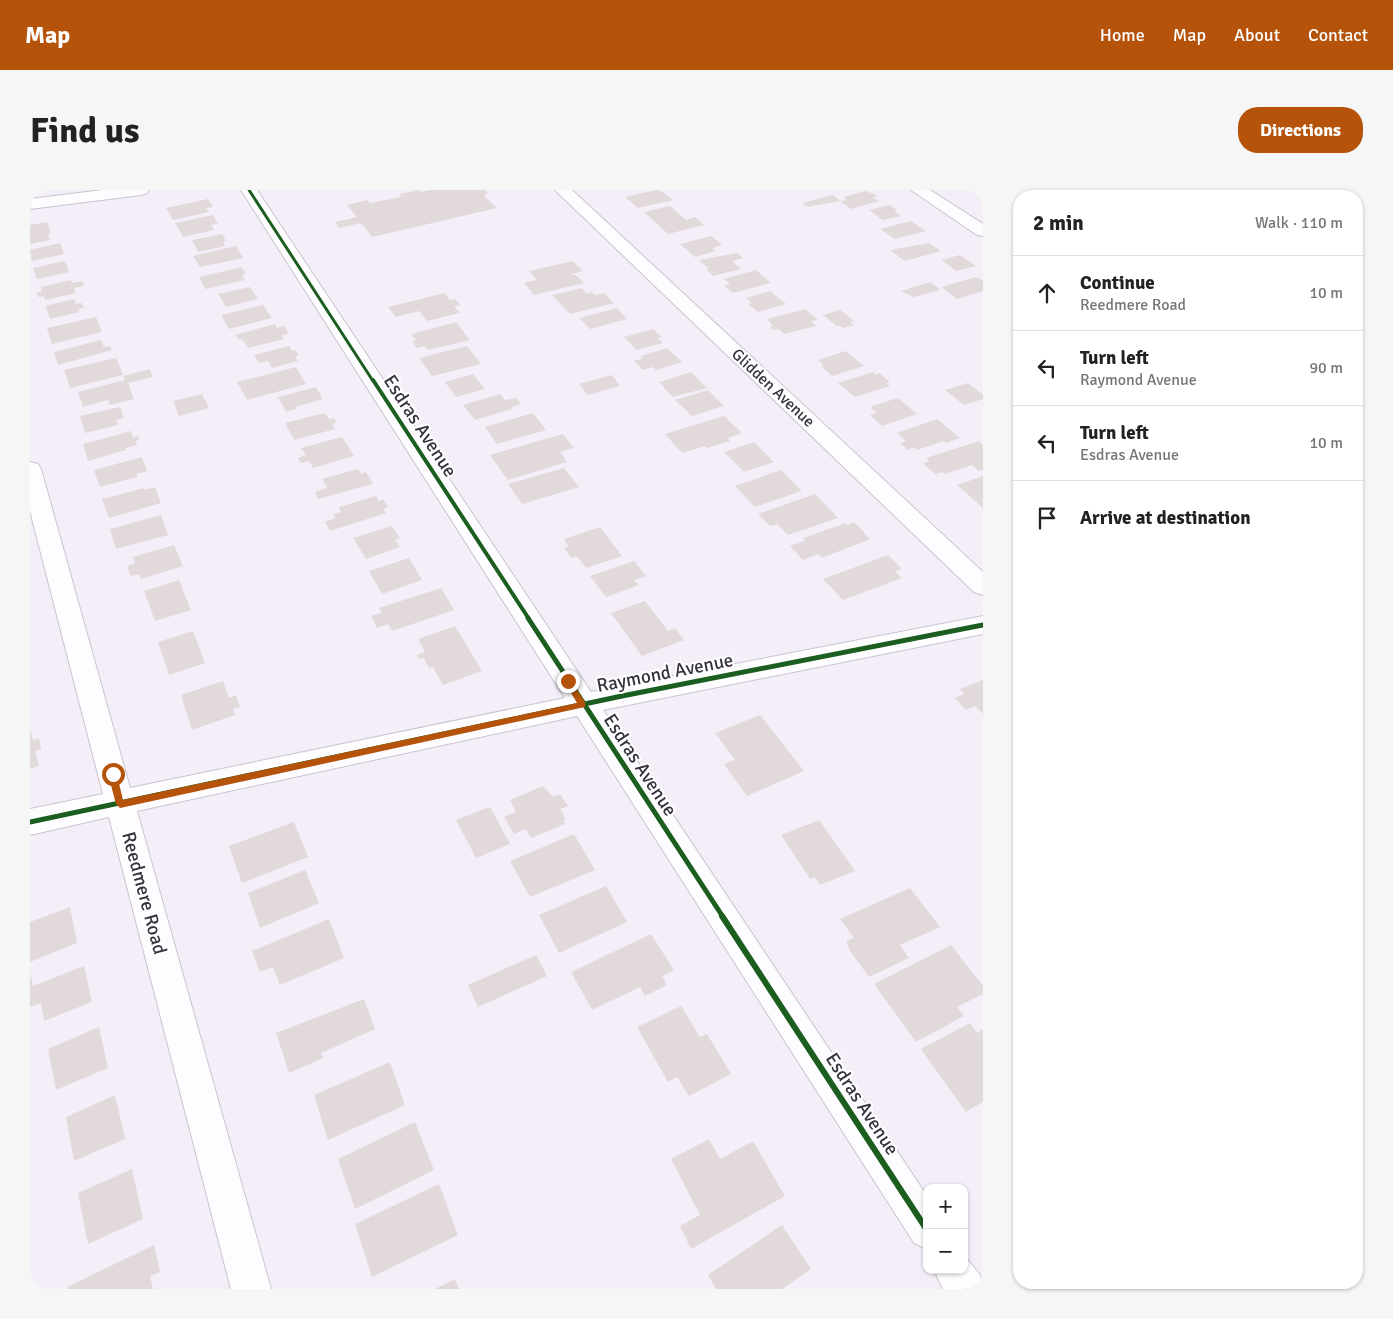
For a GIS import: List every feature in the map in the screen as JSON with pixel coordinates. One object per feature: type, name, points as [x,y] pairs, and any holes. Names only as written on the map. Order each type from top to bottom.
[{"type":"street","points":[[30,204],[141,190]]},
{"type":"street","name":"Esdras Avenue","points":[[248,190],[926,1229]]},
{"type":"street","name":"Glidden Avenue","points":[[563,190],[983,586]]},
{"type":"street","points":[[919,190],[983,232]]},
{"type":"street","name":"Reedmere Road","points":[[30,469],[251,1289]]},
{"type":"street","name":"Raymond Avenue","points":[[30,822],[582,704],[983,625]]},
{"type":"street","points":[[956,1274],[966,1289]]},
{"type":"building","points":[[420,190],[421,192],[431,190],[485,190],[488,193],[484,196],[497,208],[372,237],[361,223],[339,228],[335,222],[357,217],[347,205],[367,200],[370,203],[401,197],[400,194]]},
{"type":"building","points":[[656,190],[674,200],[638,208],[625,197]]},
{"type":"building","points":[[866,191],[878,196],[873,198],[879,201],[851,209],[840,201],[847,200],[843,197]]},
{"type":"building","points":[[833,195],[840,201],[807,207],[802,203]]},
{"type":"building","points":[[208,199],[213,207],[206,208],[209,212],[173,220],[166,208]]},
{"type":"building","points":[[890,205],[901,216],[883,220],[869,210]]},
{"type":"building","points":[[670,206],[686,220],[695,217],[704,225],[668,234],[644,212]]},
{"type":"building","points":[[213,215],[218,224],[211,225],[214,230],[183,237],[175,223]]},
{"type":"building","points":[[911,221],[926,231],[895,239],[880,229]]},
{"type":"building","points":[[47,222],[51,233],[48,234],[50,240],[30,244],[30,225]]},
{"type":"building","points":[[222,234],[226,241],[223,242],[225,246],[198,252],[192,240]]},
{"type":"building","points":[[711,236],[722,245],[712,248],[716,251],[695,257],[680,244]]},
{"type":"building","points":[[60,243],[64,254],[32,261],[30,250]]},
{"type":"building","points":[[929,243],[941,251],[905,261],[890,250]]},
{"type":"building","points":[[236,246],[243,258],[200,267],[193,256]]},
{"type":"building","points":[[737,253],[743,258],[732,261],[741,269],[713,276],[706,269],[709,269],[699,260]]},
{"type":"building","points":[[960,255],[976,266],[956,271],[941,260]]},
{"type":"building","points":[[65,261],[69,272],[37,279],[33,268]]},
{"type":"building","points":[[573,261],[583,271],[571,274],[576,275],[584,283],[534,295],[524,283],[537,280],[529,271]]},
{"type":"building","points":[[242,267],[246,274],[242,275],[245,280],[205,289],[199,277]]},
{"type":"building","points":[[756,270],[771,283],[733,293],[724,286],[730,284],[724,279]]},
{"type":"building","points":[[976,277],[983,280],[983,291],[957,299],[941,287]]},
{"type":"building","points":[[71,280],[72,283],[82,281],[84,286],[74,288],[76,293],[45,300],[44,296],[38,297],[37,293],[42,291],[41,287]]},
{"type":"building","points":[[930,282],[941,290],[913,297],[901,291]]},
{"type":"building","points":[[250,287],[258,299],[226,307],[218,294]]},
{"type":"building","points":[[582,288],[587,294],[592,292],[595,295],[604,293],[614,303],[570,314],[552,295]]},
{"type":"building","points":[[770,291],[786,304],[758,312],[748,304],[752,303],[746,298]]},
{"type":"building","points":[[445,293],[450,300],[455,299],[460,305],[454,306],[460,313],[427,321],[419,311],[396,317],[388,307]]},
{"type":"building","points":[[74,299],[76,304],[82,303],[84,308],[78,309],[79,312],[50,319],[45,306]]},
{"type":"building","points":[[263,305],[272,318],[229,329],[221,315]]},
{"type":"building","points":[[617,308],[627,319],[590,329],[579,318]]},
{"type":"building","points":[[805,309],[818,320],[811,321],[816,326],[784,334],[778,329],[773,330],[770,327],[773,326],[767,319]]},
{"type":"building","points":[[840,310],[854,321],[850,322],[854,325],[843,328],[837,326],[823,315]]},
{"type":"building","points":[[96,317],[102,332],[52,344],[47,328]]},
{"type":"building","points":[[456,322],[470,340],[428,350],[424,346],[417,348],[412,341],[416,340],[411,334]]},
{"type":"building","points":[[275,324],[277,328],[284,326],[289,334],[282,335],[284,339],[248,348],[242,339],[239,340],[235,335]]},
{"type":"building","points":[[653,329],[662,337],[658,338],[663,343],[637,350],[624,337]]},
{"type":"building","points":[[101,340],[104,347],[110,346],[112,350],[58,365],[54,352]]},
{"type":"building","points":[[289,346],[292,351],[296,350],[299,355],[295,356],[298,361],[272,368],[268,361],[259,363],[254,355]]},
{"type":"building","points":[[467,346],[481,364],[432,376],[419,358]]},
{"type":"building","points":[[667,348],[682,362],[656,370],[653,367],[643,370],[634,361],[643,358],[641,356]]},
{"type":"building","points":[[846,351],[864,366],[832,376],[821,366],[824,365],[818,360]]},
{"type":"building","points":[[116,358],[123,375],[70,388],[64,370]]},
{"type":"building","points":[[296,367],[306,384],[247,400],[237,382]]},
{"type":"building","points":[[150,369],[153,377],[128,383],[134,399],[110,405],[108,400],[83,407],[78,392],[125,380],[123,376]]},
{"type":"building","points":[[691,372],[707,388],[673,397],[659,382]]},
{"type":"building","points":[[873,372],[876,375],[879,373],[890,382],[886,383],[890,386],[855,397],[838,383]]},
{"type":"building","points":[[473,374],[485,389],[456,397],[445,382]]},
{"type":"building","points":[[612,375],[620,386],[588,395],[579,384]]},
{"type":"building","points":[[968,383],[983,395],[983,399],[964,405],[945,390]]},
{"type":"building","points":[[316,387],[323,399],[295,407],[296,409],[286,412],[278,397]]},
{"type":"building","points":[[708,390],[724,406],[692,416],[675,400]]},
{"type":"building","points":[[202,394],[209,408],[179,416],[173,401]]},
{"type":"building","points":[[500,394],[505,400],[516,398],[521,404],[510,408],[512,409],[475,420],[463,405]]},
{"type":"building","points":[[898,398],[917,414],[882,426],[870,415],[877,413],[871,408],[872,406]]},
{"type":"building","points":[[120,407],[124,418],[116,420],[118,425],[85,433],[80,416]]},
{"type":"building","points":[[325,413],[329,419],[334,418],[337,422],[332,424],[335,429],[294,440],[285,423]]},
{"type":"building","points":[[533,413],[546,430],[497,444],[485,427]]},
{"type":"building","points":[[724,416],[742,433],[728,438],[730,441],[682,453],[665,434]]},
{"type":"building","points":[[937,419],[960,438],[917,450],[914,447],[908,450],[900,443],[906,441],[897,433]]},
{"type":"building","points":[[131,431],[133,437],[138,436],[140,440],[135,441],[137,445],[88,461],[83,444]]},
{"type":"building","points":[[563,434],[574,448],[560,452],[567,462],[508,480],[490,455]]},
{"type":"building","points":[[342,437],[354,456],[313,468],[309,461],[301,463],[298,458],[306,455],[301,448]]},
{"type":"building","points":[[979,441],[983,445],[983,470],[979,471],[972,465],[945,474],[942,472],[935,474],[923,463],[929,461],[926,458]]},
{"type":"building","points":[[754,442],[774,462],[744,472],[724,452]]},
{"type":"building","points":[[142,457],[147,471],[137,474],[137,477],[100,487],[94,470]]},
{"type":"building","points":[[564,468],[579,487],[522,504],[508,484]]},
{"type":"building","points":[[358,469],[361,474],[366,472],[373,484],[318,499],[315,492],[327,488],[322,479]]},
{"type":"building","points":[[781,470],[802,491],[755,507],[735,486]]},
{"type":"building","points":[[983,476],[983,508],[957,485]]},
{"type":"building","points":[[155,487],[161,503],[109,518],[102,499]]},
{"type":"building","points":[[815,494],[838,518],[788,535],[777,524],[770,526],[758,514]]},
{"type":"building","points":[[376,496],[379,501],[383,499],[388,507],[383,509],[386,513],[330,531],[325,522],[336,518],[333,514],[341,512],[339,507]]},
{"type":"building","points":[[161,515],[168,535],[116,549],[110,529]]},
{"type":"building","points":[[854,522],[870,539],[822,558],[818,554],[803,560],[790,546],[805,541],[803,538]]},
{"type":"building","points":[[392,526],[400,538],[395,540],[400,547],[366,559],[353,538]]},
{"type":"building","points":[[600,527],[622,556],[586,568],[577,556],[571,558],[564,548],[569,547],[564,539]]},
{"type":"building","points":[[174,545],[183,566],[141,579],[139,574],[131,576],[127,566],[135,563],[133,557]]},
{"type":"building","points":[[888,555],[902,569],[895,571],[902,578],[843,600],[823,579]]},
{"type":"building","points":[[409,558],[422,580],[382,594],[369,571]]},
{"type":"building","points":[[634,561],[646,576],[634,580],[639,585],[606,597],[590,576]]},
{"type":"building","points":[[179,580],[191,610],[155,621],[144,591]]},
{"type":"building","points":[[441,588],[454,610],[392,631],[388,624],[377,628],[371,616],[382,613],[379,608]]},
{"type":"building","points":[[645,601],[668,631],[675,628],[684,640],[642,656],[611,613]]},
{"type":"building","points":[[455,626],[482,671],[443,685],[433,667],[429,668],[424,658],[419,659],[417,655],[425,652],[418,639]]},
{"type":"building","points":[[193,631],[205,663],[169,675],[158,642]]},
{"type":"building","points":[[983,680],[983,714],[975,706],[966,710],[955,698],[964,694],[960,689]]},
{"type":"building","points":[[223,681],[229,698],[236,695],[240,707],[233,709],[235,715],[192,730],[181,695]]},
{"type":"building","points":[[760,715],[804,771],[747,796],[724,764],[735,760],[715,733]]},
{"type":"building","points":[[30,729],[33,740],[39,738],[41,749],[35,751],[39,766],[30,769]]},
{"type":"building","points":[[543,786],[553,797],[560,794],[568,806],[560,809],[566,819],[563,820],[565,824],[531,838],[526,829],[514,834],[504,817],[516,812],[510,800]]},
{"type":"building","points":[[490,807],[510,844],[476,858],[456,820]]},
{"type":"building","points":[[819,820],[855,871],[820,885],[815,877],[810,879],[781,835]]},
{"type":"building","points":[[294,822],[308,857],[242,883],[229,846]]},
{"type":"building","points":[[574,834],[595,870],[530,897],[510,861]]},
{"type":"building","points":[[305,870],[319,903],[260,928],[248,893]]},
{"type":"building","points":[[606,886],[627,922],[559,953],[539,915]]},
{"type":"building","points":[[910,888],[940,927],[900,945],[909,958],[869,977],[850,951],[846,941],[854,938],[840,919]]},
{"type":"building","points":[[70,907],[77,943],[30,962],[30,922]]},
{"type":"building","points":[[329,919],[344,958],[280,985],[273,967],[260,972],[252,951]]},
{"type":"building","points":[[651,934],[674,970],[662,976],[667,985],[645,996],[640,987],[592,1010],[571,972]]},
{"type":"building","points":[[951,945],[983,986],[983,994],[957,1007],[964,1016],[916,1042],[874,984]]},
{"type":"building","points":[[536,955],[547,976],[478,1007],[468,985]]},
{"type":"building","points":[[84,966],[92,1002],[44,1021],[41,1003],[30,1007],[30,972],[33,986]]},
{"type":"building","points":[[364,999],[375,1029],[321,1053],[323,1058],[289,1073],[276,1033]]},
{"type":"building","points":[[681,1006],[700,1037],[707,1034],[731,1074],[689,1096],[677,1077],[668,1082],[637,1027]]},
{"type":"building","points":[[970,1023],[977,1033],[983,1029],[983,1102],[966,1112],[921,1049]]},
{"type":"building","points":[[99,1027],[108,1068],[56,1090],[48,1049]]},
{"type":"building","points":[[390,1062],[405,1105],[328,1140],[314,1095]]},
{"type":"building","points":[[115,1095],[125,1139],[74,1161],[66,1117]]},
{"type":"building","points":[[415,1122],[434,1170],[355,1209],[338,1159]]},
{"type":"building","points":[[709,1139],[720,1159],[753,1141],[785,1196],[691,1249],[680,1226],[700,1215],[671,1159]]},
{"type":"building","points":[[132,1169],[143,1219],[88,1244],[78,1193]]},
{"type":"building","points":[[439,1184],[458,1235],[372,1277],[355,1224]]},
{"type":"building","points":[[782,1225],[811,1269],[782,1289],[716,1289],[708,1275]]},
{"type":"building","points":[[154,1245],[160,1272],[150,1276],[153,1289],[67,1289],[67,1287]]},
{"type":"building","points":[[455,1279],[459,1289],[435,1289]]},
{"type":"cycle path","points":[[249,190],[926,1229]]},
{"type":"cycle path","points":[[30,822],[622,696],[983,625]]},
{"type":"route","points":[[113,774],[120,804],[582,704],[568,681]]}]
